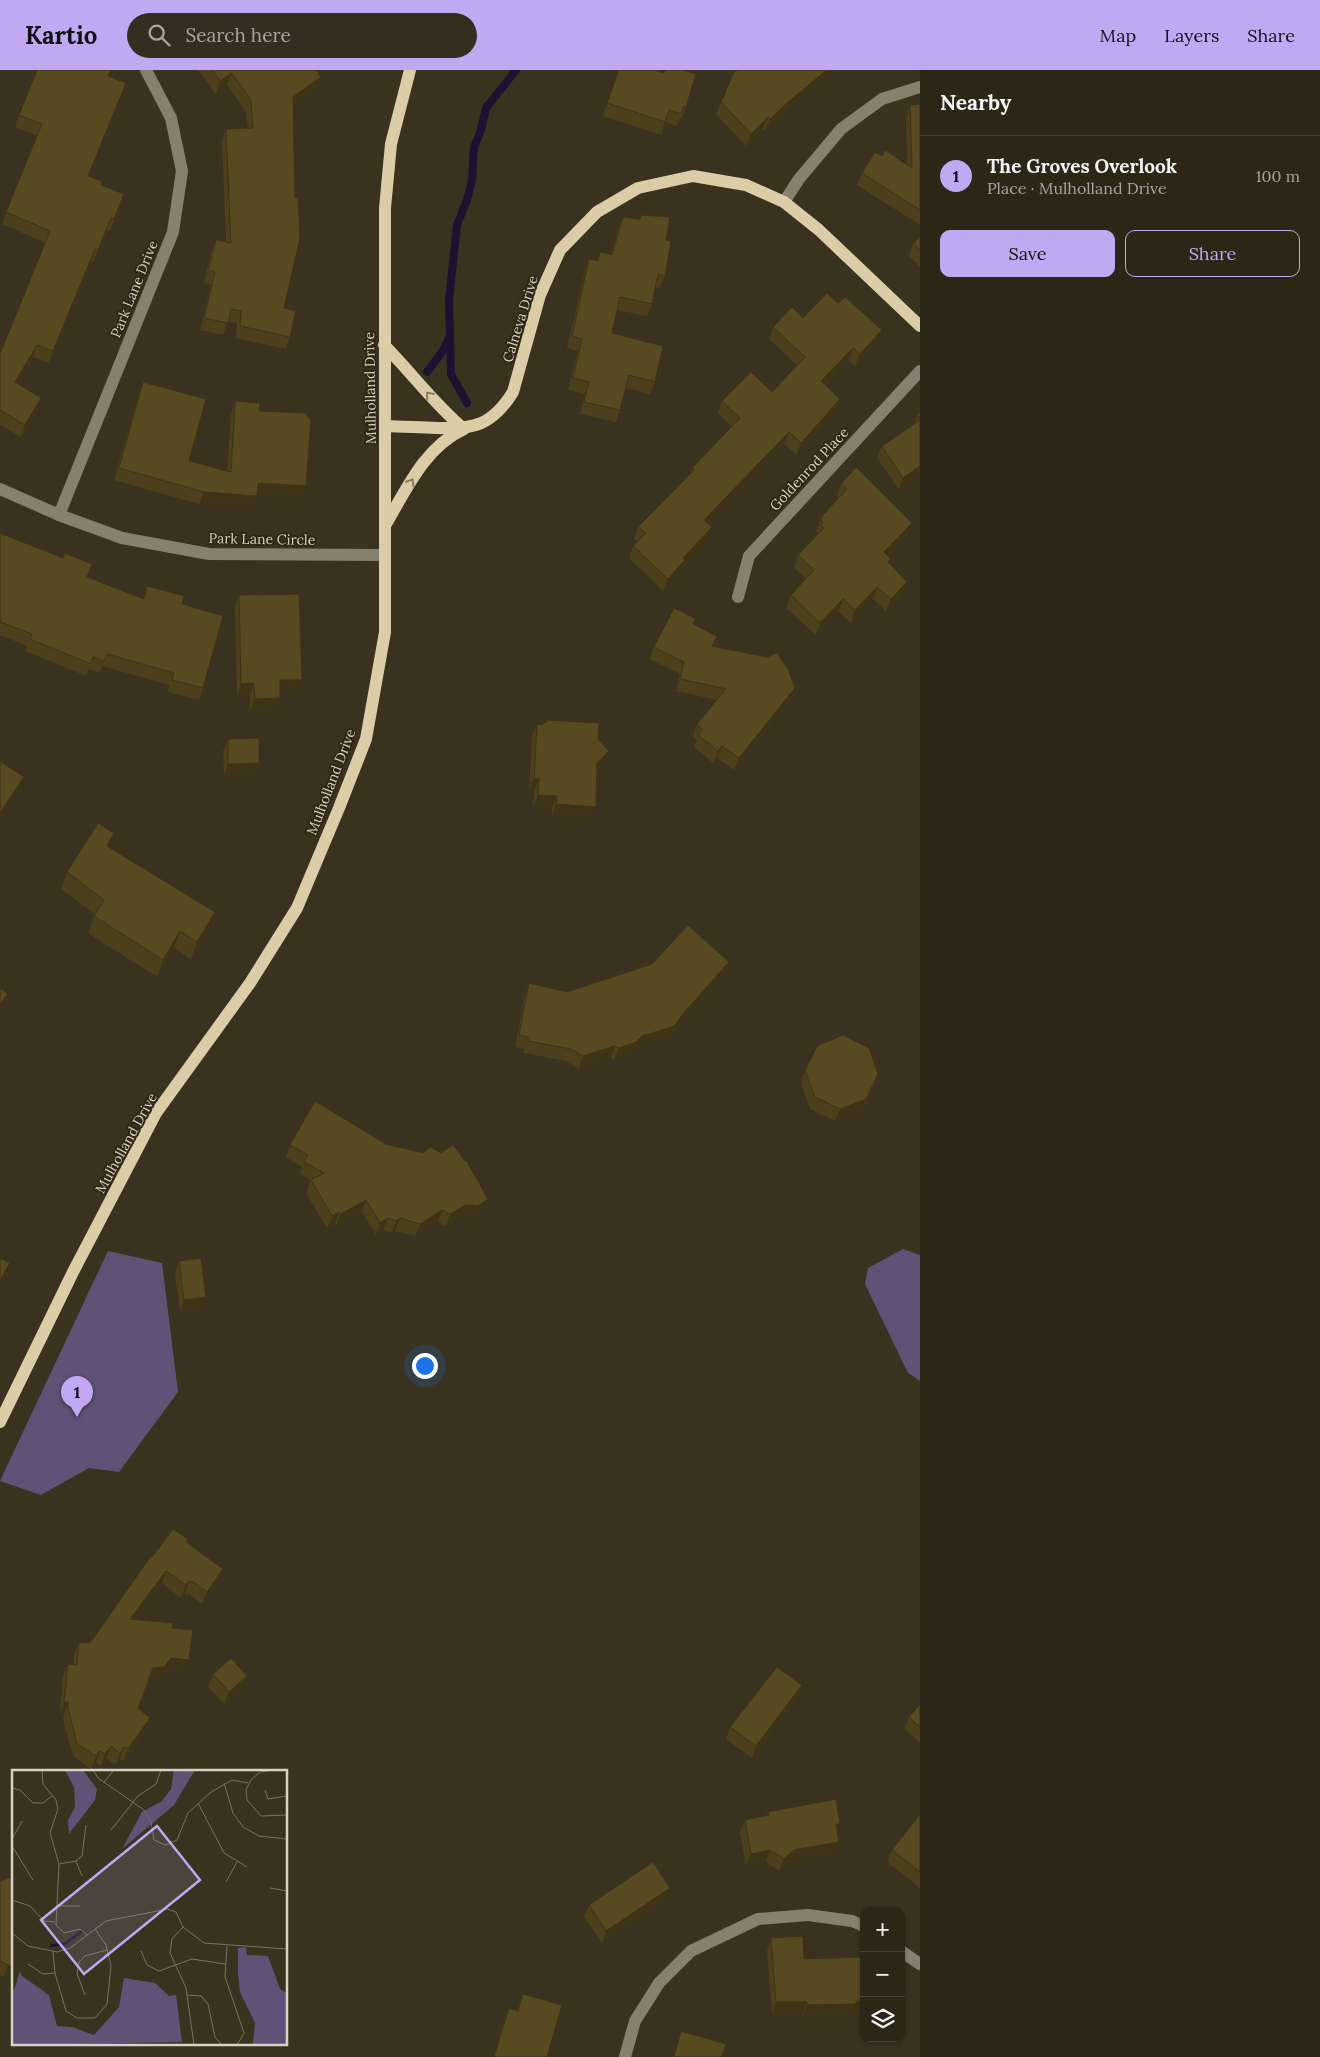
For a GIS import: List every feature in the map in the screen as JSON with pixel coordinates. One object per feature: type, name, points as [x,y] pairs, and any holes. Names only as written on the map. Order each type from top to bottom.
[{"type":"main road","name":"Mulholland Drive","points":[[0,1422],[74,1272],[156,1113],[250,984],[297,908],[340,808],[366,739],[385,632],[385,208],[391,144],[410,70]]},
{"type":"main road","name":"Calneva Drive","points":[[386,426],[464,429],[479,424],[496,414],[505,406],[513,392],[540,295],[560,250],[597,212],[638,188],[693,176],[746,185],[784,202],[819,230],[920,326]]},
{"type":"main road","points":[[384,345],[446,414],[464,429],[448,436],[432,451],[386,524]]},
{"type":"street","name":"Park Lane Drive","points":[[59,515],[173,232],[182,171],[171,118],[146,70]]},
{"type":"street","points":[[784,202],[799,179],[841,129],[882,99],[920,87]]},
{"type":"street","name":"Goldenrod Place","points":[[738,597],[749,556],[920,370]]},
{"type":"street","name":"Park Lane Circle","points":[[0,489],[59,515],[122,538],[209,554],[384,555]]},
{"type":"street","points":[[625,2057],[635,2021],[659,1983],[691,1951],[758,1918],[808,1915],[852,1921],[860,1924]]},
{"type":"street","points":[[902,1952],[920,1964]]},
{"type":"shaded area","points":[[903,1249],[920,1255],[920,1381],[908,1373],[865,1284],[868,1268]]},
{"type":"shaded area","points":[[108,1251],[162,1263],[178,1392],[119,1472],[89,1468],[41,1495],[0,1481]]},
{"type":"building","points":[[37,70],[111,70],[108,76],[126,83],[88,176],[102,181],[101,185],[124,194],[114,219],[111,218],[98,250],[95,249],[53,351],[37,345],[15,382],[41,398],[25,425],[0,410],[0,354],[50,231],[6,212],[42,124],[19,115]]},
{"type":"building","points":[[212,70],[316,70],[321,77],[293,97],[295,198],[298,198],[300,238],[284,308],[296,311],[290,337],[240,326],[241,311],[231,309],[228,323],[204,318],[215,272],[208,270],[216,240],[231,243],[226,129],[253,128],[251,100],[232,73],[220,81]]},
{"type":"building","points":[[619,70],[654,70],[664,73],[665,70],[683,70],[696,74],[686,107],[684,106],[681,114],[669,110],[665,122],[607,103]]},
{"type":"building","points":[[738,70],[827,70],[770,119],[768,117],[751,134],[721,102],[734,72]]},
{"type":"building","points":[[920,104],[920,210],[862,173],[875,152],[882,156],[885,150],[912,168],[910,105]]},
{"type":"building","points":[[641,215],[670,217],[666,240],[671,241],[665,276],[658,274],[652,304],[620,297],[612,333],[663,346],[655,382],[629,375],[620,410],[584,402],[589,382],[573,378],[582,339],[572,336],[589,259],[598,261],[600,252],[612,255],[623,217],[640,219]]},
{"type":"building","points":[[920,237],[920,250],[913,244]]},
{"type":"building","points":[[827,293],[838,303],[845,297],[882,330],[860,354],[853,348],[821,381],[840,399],[801,443],[789,432],[704,520],[712,527],[683,558],[685,560],[668,579],[633,546],[646,533],[638,527],[694,470],[692,468],[740,418],[722,401],[751,372],[772,392],[805,357],[773,327],[792,307],[803,318]]},
{"type":"building","points":[[143,382],[206,399],[189,461],[231,472],[235,401],[260,403],[259,411],[305,413],[311,420],[306,486],[258,483],[257,496],[204,492],[119,468]]},
{"type":"building","points":[[920,420],[920,466],[903,478],[882,446]]},
{"type":"building","points":[[856,467],[912,523],[884,552],[891,559],[888,562],[907,582],[891,599],[877,587],[855,610],[843,599],[820,623],[791,595],[814,570],[798,555],[824,528],[821,525],[823,522],[821,520],[822,516],[847,489],[841,484]]},
{"type":"building","points":[[0,533],[63,558],[65,553],[92,564],[87,577],[144,599],[147,586],[184,596],[182,604],[223,616],[203,688],[172,680],[174,673],[107,654],[104,661],[93,657],[91,664],[30,639],[32,634],[0,622]]},
{"type":"building","points":[[299,594],[302,680],[280,680],[280,698],[255,699],[254,683],[241,684],[239,595]]},
{"type":"building","points":[[674,608],[695,618],[693,624],[717,636],[712,646],[767,657],[777,653],[788,669],[795,688],[739,758],[722,746],[718,751],[698,735],[703,730],[697,724],[726,689],[680,679],[684,662],[654,647]]},
{"type":"building","points":[[547,720],[599,723],[598,739],[609,751],[597,763],[596,807],[556,804],[557,796],[538,795],[539,779],[534,779],[537,724],[543,725],[543,722],[547,722]]},
{"type":"building","points":[[259,738],[259,763],[228,764],[228,739]]},
{"type":"building","points":[[0,761],[24,777],[0,813]]},
{"type":"building","points":[[98,823],[114,833],[107,846],[215,912],[197,942],[180,931],[163,960],[94,916],[104,900],[67,872]]},
{"type":"building","points":[[688,925],[729,962],[681,1016],[675,1026],[642,1036],[636,1042],[619,1048],[615,1046],[583,1056],[571,1049],[528,1041],[528,1037],[519,1035],[529,983],[567,992],[652,964]]},
{"type":"building","points":[[0,988],[8,994],[0,1004]]},
{"type":"building","points":[[843,1035],[869,1048],[878,1074],[866,1099],[840,1109],[815,1097],[805,1071],[817,1046]]},
{"type":"building","points":[[315,1101],[386,1144],[423,1153],[430,1147],[441,1153],[453,1145],[466,1160],[488,1199],[478,1206],[466,1205],[450,1214],[442,1210],[420,1224],[400,1218],[396,1221],[388,1218],[380,1223],[366,1200],[340,1214],[339,1212],[332,1216],[311,1180],[324,1173],[304,1162],[308,1155],[290,1145]]},
{"type":"building","points":[[0,1258],[10,1263],[0,1280]]},
{"type":"building","points":[[201,1258],[206,1297],[184,1300],[179,1261]]},
{"type":"building","points":[[173,1529],[188,1539],[186,1542],[223,1569],[207,1592],[192,1581],[189,1581],[186,1585],[166,1571],[130,1619],[173,1623],[172,1628],[193,1630],[189,1660],[171,1658],[164,1667],[153,1668],[138,1708],[150,1718],[128,1749],[124,1747],[120,1753],[111,1746],[105,1754],[100,1751],[96,1756],[77,1744],[68,1702],[64,1702],[68,1664],[77,1665],[79,1642],[90,1643],[151,1556]]},
{"type":"building","points":[[231,1658],[247,1676],[229,1692],[213,1674]]},
{"type":"building","points":[[777,1667],[802,1685],[756,1746],[730,1727]]},
{"type":"building","points":[[920,1704],[920,1727],[909,1717]]},
{"type":"building","points":[[836,1799],[840,1824],[836,1824],[839,1842],[794,1850],[784,1859],[770,1850],[751,1854],[745,1820],[769,1815],[768,1812]]},
{"type":"building","points":[[920,1814],[920,1872],[892,1850]]},
{"type":"building","points":[[653,1862],[670,1888],[606,1931],[589,1905]]},
{"type":"building","points":[[12,1877],[12,1966],[0,1961],[0,1881]]},
{"type":"building","points":[[803,1936],[804,1959],[860,1957],[860,2001],[856,2001],[856,2004],[807,2005],[807,2002],[776,2002],[771,1938]]},
{"type":"building","points":[[523,1994],[562,2005],[547,2057],[494,2057],[509,2008],[518,2011]]},
{"type":"building","points":[[681,2031],[726,2044],[722,2057],[674,2057]]},
{"type":"waterway","points":[[467,403],[451,374],[449,300],[457,225],[467,200],[472,180],[474,147],[481,130],[486,108],[516,70]]},
{"type":"waterway","points":[[427,372],[442,352],[449,338]]},
{"type":"place","name":"The Groves Overlook","points":[[77,1417]]}]
